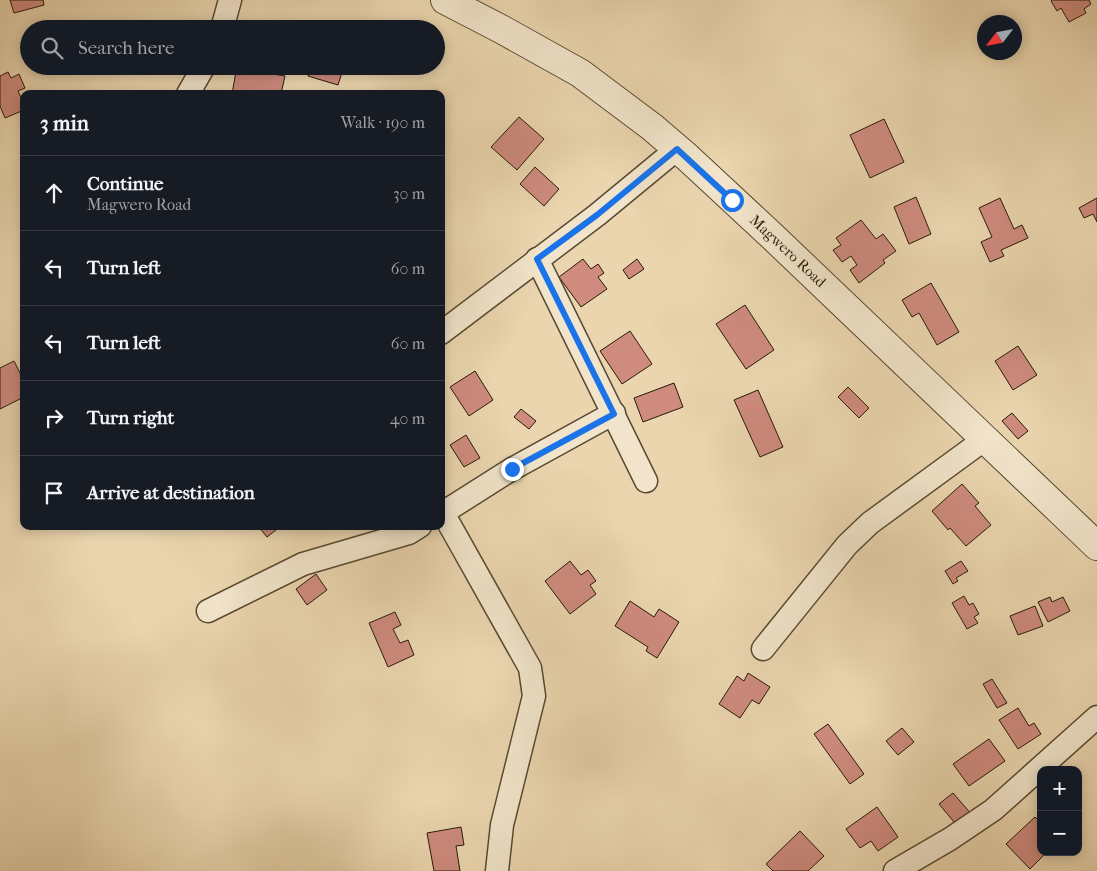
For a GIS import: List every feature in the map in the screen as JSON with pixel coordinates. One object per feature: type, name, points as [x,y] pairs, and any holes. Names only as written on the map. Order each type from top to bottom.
[{"type":"street","points":[[224,20],[230,0]]},
{"type":"street","name":"Magwero Road","points":[[445,0],[502,28],[580,73],[617,100],[677,149],[779,243],[1097,546]]},
{"type":"street","points":[[190,90],[199,75]]},
{"type":"street","points":[[445,330],[597,215],[677,149]]},
{"type":"street","points":[[537,259],[646,481]]},
{"type":"street","points":[[445,511],[512,469],[614,414]]},
{"type":"street","points":[[764,649],[847,545],[870,523],[985,439]]},
{"type":"street","points":[[445,518],[530,668],[534,696],[502,825],[497,871]]},
{"type":"street","points":[[208,612],[303,564],[414,530]]},
{"type":"street","points":[[895,871],[950,839],[992,810],[1059,753],[1097,717]]},
{"type":"building","points":[[10,0],[43,0],[44,5],[14,13]]},
{"type":"building","points":[[1052,0],[1089,0],[1091,4],[1084,9],[1086,13],[1069,22],[1061,8],[1057,11]]},
{"type":"building","points":[[8,72],[11,78],[19,74],[25,88],[18,91],[20,95],[20,112],[5,118],[0,106],[0,76]]},
{"type":"building","points":[[235,75],[285,76],[282,90],[233,90]]},
{"type":"building","points":[[308,75],[341,75],[338,85]]},
{"type":"building","points":[[519,117],[544,139],[517,170],[491,147]]},
{"type":"building","points":[[884,119],[904,162],[870,178],[850,135]]},
{"type":"building","points":[[535,167],[559,189],[544,206],[520,184]]},
{"type":"building","points":[[916,197],[931,234],[909,244],[894,207]]},
{"type":"building","points":[[1000,198],[1014,229],[1022,225],[1028,238],[1001,250],[1004,256],[990,262],[981,242],[992,237],[979,208]]},
{"type":"building","points":[[1097,198],[1097,222],[1093,214],[1084,218],[1079,208]]},
{"type":"building","points":[[861,220],[876,239],[883,234],[896,251],[883,260],[885,263],[859,283],[850,270],[857,265],[851,256],[842,262],[833,250],[841,245],[836,238]]},
{"type":"building","points":[[583,259],[591,269],[598,264],[604,273],[598,277],[607,289],[581,307],[559,277]]},
{"type":"building","points":[[637,259],[644,269],[629,279],[623,270]]},
{"type":"building","points":[[931,283],[959,332],[937,345],[919,313],[912,317],[902,300]]},
{"type":"building","points":[[745,305],[774,350],[746,369],[716,324]]},
{"type":"building","points":[[630,331],[652,364],[622,384],[600,351]]},
{"type":"building","points":[[1018,346],[1037,375],[1013,390],[995,361]]},
{"type":"building","points":[[14,361],[20,373],[20,399],[0,409],[0,368]]},
{"type":"building","points":[[475,371],[493,400],[469,416],[450,387]]},
{"type":"building","points":[[674,383],[683,407],[643,422],[634,398]]},
{"type":"building","points":[[848,387],[869,408],[859,418],[838,397]]},
{"type":"building","points":[[758,390],[783,447],[760,457],[734,400]]},
{"type":"building","points":[[521,409],[536,421],[529,429],[514,417]]},
{"type":"building","points":[[1012,413],[1028,431],[1018,439],[1002,421]]},
{"type":"building","points":[[466,435],[480,458],[464,467],[450,445]]},
{"type":"building","points":[[962,484],[979,503],[975,506],[991,525],[966,546],[950,528],[948,530],[932,511]]},
{"type":"building","points":[[261,530],[276,530],[267,537]]},
{"type":"building","points":[[570,561],[581,575],[588,570],[596,581],[590,585],[596,594],[570,614],[545,581]]},
{"type":"building","points":[[961,561],[968,571],[956,578],[958,581],[953,584],[945,571]]},
{"type":"building","points":[[316,574],[327,590],[307,605],[296,589]]},
{"type":"building","points":[[964,596],[969,605],[973,603],[979,614],[974,617],[978,623],[967,629],[952,603]]},
{"type":"building","points":[[1050,597],[1052,602],[1063,597],[1070,611],[1048,622],[1038,602]]},
{"type":"building","points":[[630,601],[654,617],[659,609],[679,622],[657,658],[646,651],[648,647],[615,626]]},
{"type":"building","points":[[1035,606],[1043,626],[1018,635],[1010,616]]},
{"type":"building","points":[[395,612],[401,625],[393,629],[400,643],[408,640],[414,655],[388,667],[369,623]]},
{"type":"building","points":[[748,673],[770,687],[759,704],[752,700],[740,718],[719,704],[737,676],[744,681]]},
{"type":"building","points":[[992,679],[1007,703],[997,708],[983,684]]},
{"type":"building","points":[[1018,708],[1029,726],[1034,723],[1041,734],[1018,749],[999,720]]},
{"type":"building","points":[[828,724],[864,774],[850,784],[814,734]]},
{"type":"building","points":[[902,728],[914,742],[898,755],[886,741]]},
{"type":"building","points":[[989,739],[1005,761],[969,786],[953,764]]},
{"type":"building","points":[[953,793],[973,816],[959,828],[939,804]]},
{"type":"building","points":[[877,807],[898,837],[878,851],[871,841],[860,848],[846,829]]},
{"type":"building","points":[[1035,817],[1037,819],[1037,856],[1043,856],[1030,869],[1006,844]]},
{"type":"building","points":[[461,827],[464,845],[456,846],[460,871],[434,871],[427,833]]},
{"type":"building","points":[[800,831],[824,856],[808,871],[773,871],[766,864]]},
{"type":"route","points":[[512,469],[614,414],[537,259],[638,183],[677,149],[732,200]]}]
